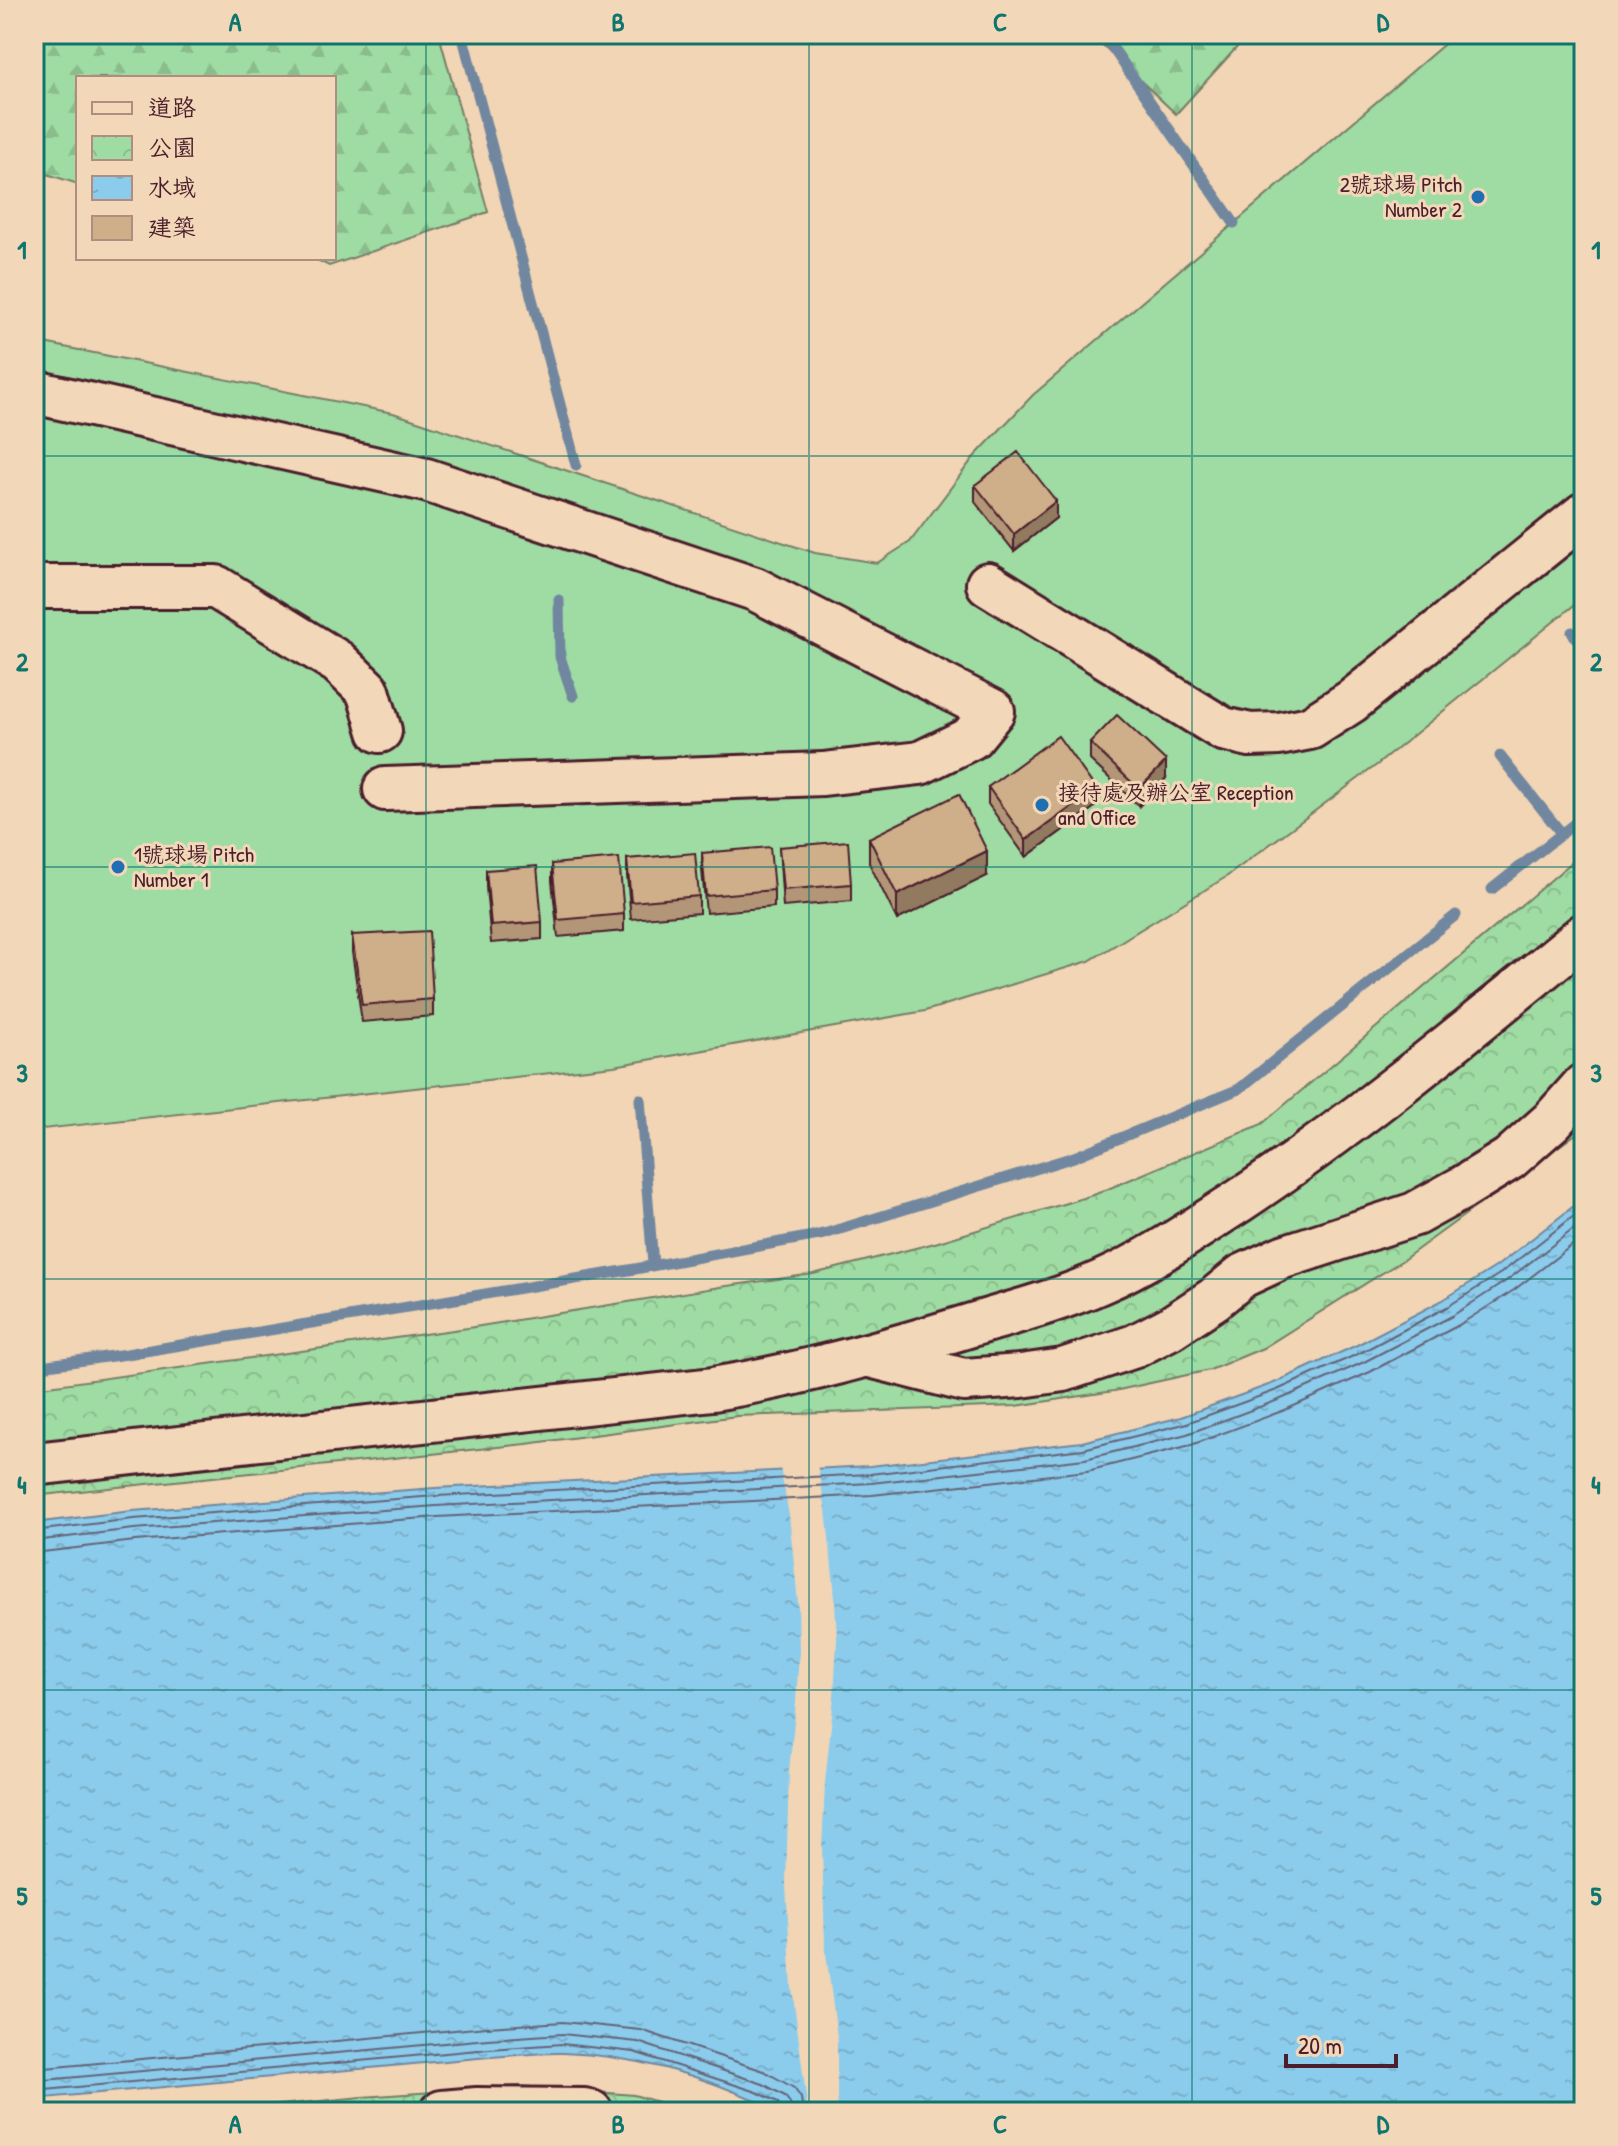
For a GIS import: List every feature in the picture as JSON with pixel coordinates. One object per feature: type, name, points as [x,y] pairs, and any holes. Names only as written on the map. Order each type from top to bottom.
[{"type":"street","points":[[34,392],[441,484],[755,589],[993,711],[971,738],[920,763],[823,774],[385,789]]},
{"type":"street","points":[[988,584],[1223,729],[1250,735],[1279,734],[1310,728],[1352,701],[1584,514]]},
{"type":"street","points":[[34,587],[216,587],[338,662],[368,691],[380,731]]},
{"type":"street","points":[[34,1464],[672,1395],[762,1381],[869,1356],[1049,1302],[1104,1281],[1158,1252],[1289,1168],[1447,1047],[1584,935]]},
{"type":"street","points":[[869,1356],[964,1380],[1063,1370],[1135,1346],[1170,1328],[1242,1276],[1283,1257],[1415,1214],[1462,1188],[1509,1159],[1552,1121],[1584,1085]]},
{"type":"street","points":[[442,2112],[492,2109],[591,2112]]},
{"type":"green space","points":[[34,34],[444,34],[440,38],[488,212],[329,266],[317,260],[336,260],[336,76],[76,76],[76,183],[34,170]]},
{"type":"green space","points":[[1091,34],[1249,34],[1176,114]]},
{"type":"green space","points":[[1456,34],[1584,34],[1584,597],[1378,764],[1226,877],[1089,961],[925,1011],[614,1066],[34,1130],[34,341],[393,413],[815,553],[877,563],[910,542],[974,457],[1033,395]]},
{"type":"green space","points":[[1584,852],[1584,1128],[1403,1260],[1263,1348],[1210,1370],[1114,1391],[1016,1406],[737,1416],[526,1444],[34,1496],[34,1388],[468,1328],[813,1274],[935,1243],[1096,1194],[1262,1124]]},
{"type":"green space","points":[[520,2086],[634,2095],[692,2112],[207,2112],[362,2097]]},
{"type":"water","points":[[1584,1198],[1584,2112],[780,2112],[728,2089],[674,2071],[619,2058],[554,2053],[34,2099],[34,1523],[132,1511],[435,1488],[870,1466],[1082,1442],[1181,1417],[1274,1383],[1357,1345],[1443,1300],[1497,1266]]},
{"type":"pier","points":[[817,1465],[826,1510],[837,1639],[822,1848],[825,1945],[837,2037],[837,2112],[808,2112],[792,1987],[786,1885],[789,1771],[799,1652],[798,1602],[789,1515],[780,1467]]},
{"type":"building","points":[[1018,452],[1056,501],[1014,534],[975,485]]},
{"type":"building","points":[[1117,715],[1166,761],[1139,789],[1090,743]]},
{"type":"building","name":"接待處及辦公室 Reception and Office","points":[[1058,736],[1096,789],[1026,840],[988,787]]},
{"type":"building","points":[[959,794],[987,851],[897,895],[869,838]]},
{"type":"building","points":[[848,841],[851,884],[783,890],[779,847]]},
{"type":"building","points":[[770,847],[774,890],[706,896],[702,853]]},
{"type":"building","points":[[695,853],[699,896],[631,902],[627,859]]},
{"type":"building","points":[[619,858],[624,914],[558,920],[552,864]]},
{"type":"building","points":[[537,866],[542,922],[491,926],[486,870]]},
{"type":"building","points":[[429,931],[433,999],[362,1005],[352,935]]},
{"type":"waterway","points":[[462,34],[576,465]]},
{"type":"waterway","points":[[1103,34],[1234,223]]},
{"type":"waterway","points":[[559,600],[560,657],[573,696]]},
{"type":"waterway","points":[[1572,632],[1584,649]]},
{"type":"waterway","points":[[1500,756],[1562,834]]},
{"type":"waterway","points":[[1492,889],[1584,816]]},
{"type":"waterway","points":[[34,1367],[635,1269],[824,1234],[1074,1157],[1239,1089],[1456,915]]},
{"type":"waterway","points":[[640,1099],[653,1265]]},
{"type":"place","name":"2號球場 Pitch Number 2","points":[[1478,197]]},
{"type":"place","name":"接待處及辦公室 Reception and Office","points":[[1042,805]]},
{"type":"place","name":"1號球場 Pitch Number 1","points":[[118,867]]}]
